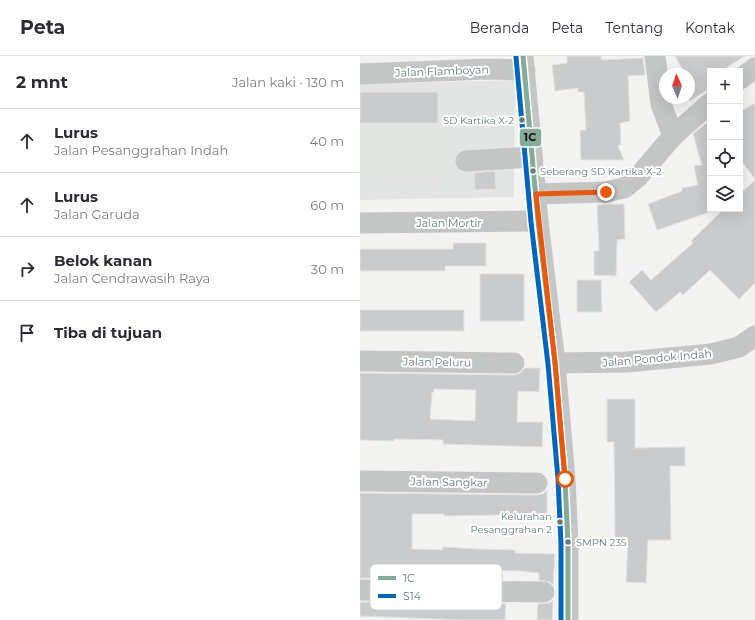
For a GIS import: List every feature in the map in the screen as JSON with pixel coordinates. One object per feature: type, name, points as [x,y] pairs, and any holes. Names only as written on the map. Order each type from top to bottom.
[{"type":"street","points":[[655,56],[661,104],[673,136]]},
{"type":"street","points":[[524,63],[538,221],[555,362],[565,479],[568,544],[568,620]]},
{"type":"street","name":"Jalan Flamboyan","points":[[360,74],[486,69],[524,63]]},
{"type":"street","points":[[743,77],[755,68]]},
{"type":"street","points":[[536,194],[606,192],[624,188],[638,177],[673,136],[709,104]]},
{"type":"street","points":[[466,161],[532,157]]},
{"type":"street","name":"Jalan Mortir","points":[[360,223],[538,221]]},
{"type":"street","name":"Jalan Pondok Indah","points":[[555,362],[627,362],[711,354],[739,347],[755,336]]},
{"type":"street","name":"Jalan Peluru","points":[[360,361],[514,363]]},
{"type":"street","name":"Jalan Sangkar","points":[[360,481],[537,483]]},
{"type":"street","points":[[360,590],[370,590]]},
{"type":"street","points":[[502,592],[544,592]]},
{"type":"shaded area","name":"SD Kartika X-2","points":[[515,80],[514,197],[360,200],[360,84]]},
{"type":"shaded area","points":[[360,130],[442,130],[443,176],[360,177]]},
{"type":"building","points":[[567,56],[601,56],[601,60],[643,58],[645,75],[628,76],[630,121],[620,123],[621,144],[618,146],[624,160],[581,160],[580,130],[586,130],[584,92],[578,92],[578,88],[555,91],[552,65],[567,63]]},
{"type":"building","points":[[675,56],[745,56],[726,68],[707,68],[707,90],[695,98],[695,68],[682,68]]},
{"type":"building","points":[[360,92],[438,92],[438,123],[360,123]]},
{"type":"building","points":[[755,103],[755,179],[743,163],[743,110]]},
{"type":"building","points":[[707,122],[707,212],[710,212],[657,230],[648,204],[682,191],[682,188],[698,185],[694,166],[702,165],[693,134]]},
{"type":"building","points":[[495,171],[496,189],[475,190],[474,173]]},
{"type":"building","points":[[755,180],[755,283],[739,299],[710,270],[683,295],[680,292],[656,312],[629,282],[642,270],[651,280],[693,243],[691,241],[721,212],[743,212],[743,191]]},
{"type":"building","points":[[624,204],[625,239],[617,240],[616,276],[594,275],[594,251],[599,251],[597,205]]},
{"type":"building","points":[[453,243],[486,243],[486,266],[445,266],[445,271],[360,271],[360,249],[453,249]]},
{"type":"building","points":[[480,274],[524,274],[524,321],[480,321]]},
{"type":"building","points":[[577,280],[601,280],[602,312],[577,312]]},
{"type":"building","points":[[360,310],[464,310],[464,331],[360,331]]},
{"type":"building","points":[[525,368],[540,368],[539,392],[518,391],[517,422],[543,422],[542,447],[443,444],[443,440],[360,440],[360,373],[514,375],[520,373]],"holes":[[[434,389],[476,390],[475,421],[430,419],[432,392],[434,392]]]},
{"type":"building","points":[[607,399],[635,399],[635,448],[685,447],[685,466],[670,466],[671,540],[648,540],[646,583],[626,582],[628,540],[615,540],[614,442],[607,442]]},
{"type":"building","points":[[547,491],[547,514],[444,516],[444,514],[412,514],[412,549],[443,550],[443,547],[515,550],[515,553],[555,554],[553,585],[550,582],[539,580],[539,573],[502,571],[502,564],[370,564],[370,578],[360,578],[360,493],[543,494]]},
{"type":"building","points":[[553,600],[552,620],[537,620],[538,604],[550,603]]},
{"type":"building","points":[[360,602],[370,602],[370,610],[502,610],[502,604],[506,604],[505,620],[360,616]]},
{"type":"transit line","name":"1C","points":[[523,56],[538,221],[555,363],[565,479],[568,544],[568,620]]},
{"type":"transit line","name":"S14","points":[[516,57],[531,222],[548,364],[558,479],[561,544],[561,620]]},
{"type":"place","name":"SD Kartika X-2","points":[[522,120]]},
{"type":"place","name":"Seberang SD Kartika X-2","points":[[533,171]]},
{"type":"place","name":"Kelurahan Pesanggrahan 2","points":[[560,522]]},
{"type":"place","name":"SMPN 235","points":[[568,542]]},
{"type":"route","points":[[565,479],[555,362],[536,194],[606,192]]}]
